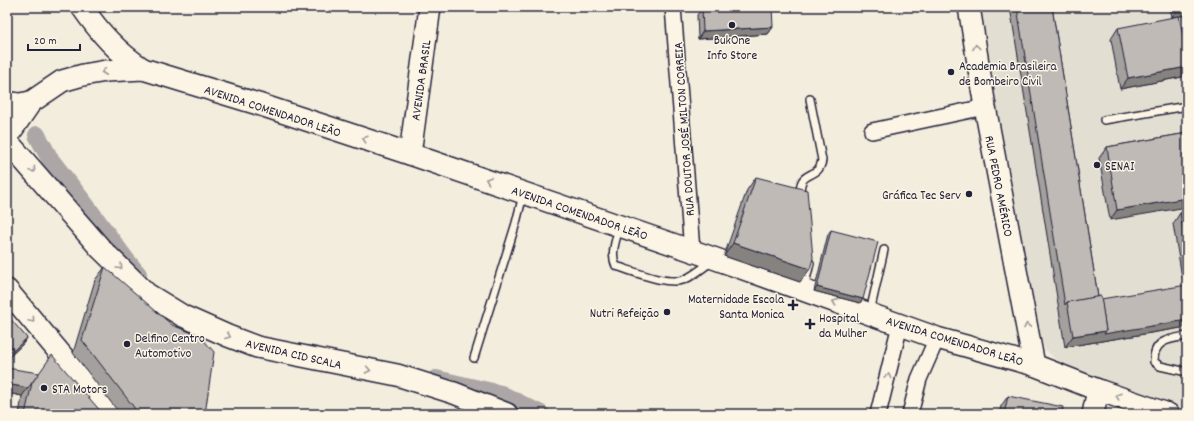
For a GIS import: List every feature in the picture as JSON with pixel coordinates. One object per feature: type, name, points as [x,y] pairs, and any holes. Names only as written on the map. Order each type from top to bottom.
[{"type":"main road","points":[[82,7],[113,47],[143,69]]},
{"type":"main road","name":"AVENIDA BRASIL","points":[[410,154],[430,7]]},
{"type":"main road","name":"RUA PEDRO AMÉRICO","points":[[969,7],[1034,365]]},
{"type":"main road","name":"AVENIDA COMENDADOR LEÃO","points":[[7,137],[31,102],[62,81],[106,71],[143,69],[258,104],[523,192],[937,338],[1034,365],[1098,390],[1168,414]]},
{"type":"main road","points":[[7,102],[19,104],[31,102]]},
{"type":"main road","name":"AVENIDA CID SCALA","points":[[7,141],[101,249],[147,294],[182,316],[257,347],[397,376],[454,393],[507,414]]},
{"type":"main road","points":[[7,290],[111,414]]},
{"type":"main road","points":[[1093,414],[1098,390]]},
{"type":"street","name":"RUA DOUTOR JOSÉ MILTON CORREIA","points":[[674,7],[692,251]]},
{"type":"street","points":[[872,131],[986,107]]},
{"type":"street","points":[[878,414],[900,325]]},
{"type":"street","points":[[910,414],[919,379],[937,338]]},
{"type":"lane","points":[[803,205],[800,190],[801,182],[805,177],[818,171],[822,166],[810,99]]},
{"type":"lane","points":[[1104,120],[1187,106]]},
{"type":"lane","points":[[474,358],[516,223],[523,192]]},
{"type":"lane","points":[[620,226],[613,254],[613,261],[616,266],[662,280],[673,281],[684,280],[716,259]]},
{"type":"lane","points":[[869,314],[884,250]]},
{"type":"lane","points":[[803,290],[810,262],[810,256]]},
{"type":"lane","points":[[1187,336],[1164,341],[1156,347],[1154,362],[1160,366],[1187,372]]},
{"type":"shaded area","name":"SENAI","points":[[977,7],[1187,7],[1187,413],[1067,371],[1045,349],[1036,324]]},
{"type":"building","name":"BukOne Info Store","points":[[772,7],[773,27],[703,31],[702,8]]},
{"type":"building","points":[[1017,7],[1052,7],[1098,297],[1067,302],[1065,305]]},
{"type":"building","points":[[1179,16],[1187,56],[1187,67],[1128,78],[1118,28]]},
{"type":"building","points":[[1187,133],[1187,198],[1117,210],[1107,147]]},
{"type":"building","points":[[756,177],[807,190],[813,258],[810,269],[733,243]]},
{"type":"building","points":[[1187,212],[1187,255],[1180,213]]},
{"type":"building","points":[[831,230],[878,242],[863,299],[817,287]]},
{"type":"building","name":"Delfino Centro Automotivo","points":[[105,267],[172,325],[200,336],[214,352],[205,414],[139,414],[82,340]]},
{"type":"building","points":[[1187,285],[1187,320],[1104,334],[1106,331],[1101,299]]},
{"type":"building","points":[[1101,296],[1106,331],[1073,336],[1067,302]]},
{"type":"building","points":[[8,316],[27,338],[14,350],[7,342]]},
{"type":"building","points":[[52,355],[103,414],[25,414],[32,383]]},
{"type":"building","points":[[7,368],[39,373],[28,388],[7,384]]},
{"type":"building","points":[[1008,396],[1063,407],[1062,414],[1004,414]]},
{"type":"waterway","points":[[37,135],[50,159],[138,274]]},
{"type":"waterway","points":[[436,379],[501,394],[541,414]]},
{"type":"place","name":"BukOne Info Store","points":[[732,25]]},
{"type":"place","name":"Academia Brasileira de Bombeiro Civil","points":[[951,72]]},
{"type":"place","name":"SENAI","points":[[1097,165]]},
{"type":"place","name":"Gráfica Tec Serv","points":[[969,194]]},
{"type":"place","name":"Maternidade Escola Santa Monica","points":[[793,305]]},
{"type":"place","name":"Nutri Refeição","points":[[667,312]]},
{"type":"place","name":"Hospital da Mulher","points":[[810,324]]},
{"type":"place","name":"Delfino Centro Automotivo","points":[[127,344]]},
{"type":"place","name":"STA Motors","points":[[44,388]]}]
